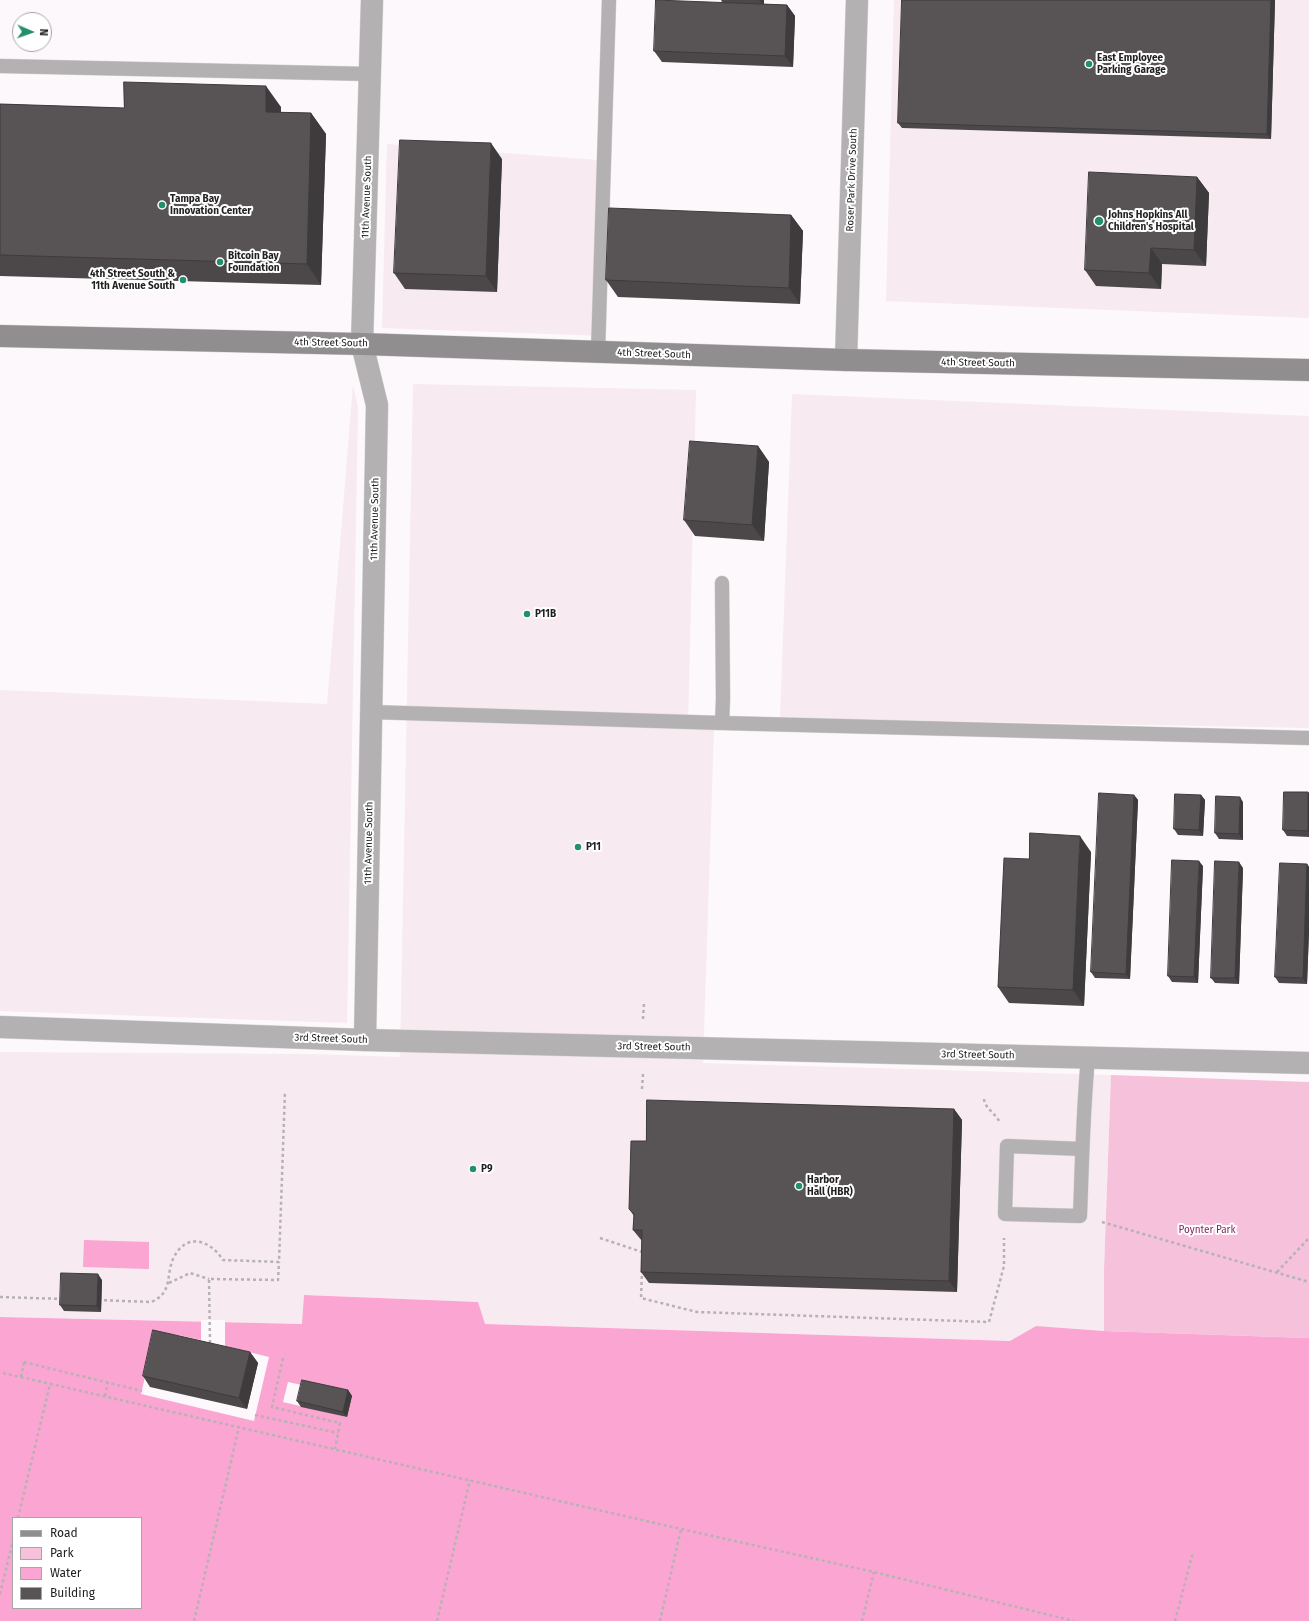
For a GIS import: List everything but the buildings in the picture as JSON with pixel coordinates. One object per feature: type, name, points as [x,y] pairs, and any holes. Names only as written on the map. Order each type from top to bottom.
[{"type":"main road","name":"4th Street South","points":[[0,336],[362,344],[846,360],[1309,370]]},
{"type":"street","name":"11th Avenue South","points":[[365,1040],[377,405],[362,344],[372,0]]},
{"type":"street","name":"Roser Park Drive South","points":[[846,360],[857,0]]},
{"type":"street","name":"3rd Street South","points":[[0,1028],[365,1040],[1309,1063]]},
{"type":"lane","points":[[598,352],[609,0]]},
{"type":"lane","points":[[0,66],[370,74]]},
{"type":"lane","points":[[722,583],[724,699],[722,723]]},
{"type":"lane","points":[[371,712],[722,723],[1309,738]]},
{"type":"lane","points":[[1082,1149],[1007,1146],[1005,1214],[1080,1216],[1082,1149],[1083,1102],[1088,1058]]},
{"type":"path","points":[[168,1283],[190,1273],[209,1279],[278,1280],[285,1091]]},
{"type":"path","points":[[984,1099],[985,1105],[998,1118],[1007,1146]]},
{"type":"path","points":[[642,1267],[641,1298],[697,1312],[989,1322],[1004,1266],[1005,1214]]},
{"type":"path","points":[[1080,1216],[1309,1282]]},
{"type":"path","points":[[600,1238],[642,1252],[642,1259]]},
{"type":"path","points":[[1277,1272],[1309,1238]]},
{"type":"path","points":[[96,1300],[151,1302],[158,1299],[168,1283],[174,1258],[180,1248],[188,1242],[200,1242],[209,1245],[217,1251],[223,1260],[279,1262]]},
{"type":"path","points":[[209,1279],[210,1343]]},
{"type":"path","points":[[0,1297],[64,1299]]},
{"type":"path","points":[[283,1358],[272,1407],[340,1423],[335,1448]]},
{"type":"path","points":[[21,1377],[24,1362],[142,1391]]},
{"type":"path","points":[[3,1373],[874,1572],[1074,1621]]},
{"type":"path","points":[[105,1396],[108,1382]]},
{"type":"path","points":[[18,1517],[50,1384]]},
{"type":"path","points":[[255,1415],[338,1433]]},
{"type":"path","points":[[194,1621],[239,1427]]},
{"type":"path","points":[[437,1621],[470,1480]]},
{"type":"path","points":[[660,1621],[681,1529]]},
{"type":"path","points":[[0,1594],[12,1544]]},
{"type":"path","points":[[1175,1621],[1193,1552]]},
{"type":"path","points":[[862,1621],[874,1572]]},
{"type":"shaded area","name":"Johns Hopkins All Children's Hospital","points":[[894,0],[1309,0],[1309,318],[886,301]]},
{"type":"shaded area","points":[[387,144],[610,161],[606,336],[382,328]]},
{"type":"shaded area","points":[[413,384],[696,390],[688,727],[714,728],[703,1063],[1111,1075],[1104,1270],[1104,1331],[1036,1326],[1011,1341],[485,1324],[478,1302],[304,1295],[303,1324],[0,1317],[0,1052],[312,1054],[400,1057]]},
{"type":"shaded area","points":[[353,385],[358,407],[347,1023],[0,1011],[0,690],[327,704]]},
{"type":"shaded area","points":[[792,394],[1309,416],[1309,728],[780,718]]},
{"type":"green space","name":"Poynter Park","points":[[1111,1075],[1309,1082],[1309,1338],[1104,1331],[1104,1270]]},
{"type":"water","points":[[84,1240],[149,1242],[149,1269],[83,1267]]},
{"type":"water","points":[[304,1295],[478,1302],[485,1324],[1010,1341],[1036,1326],[1104,1331],[1309,1338],[1309,1621],[0,1621],[0,1317],[302,1324]]},
{"type":"pier","points":[[201,1320],[225,1320],[225,1346],[269,1357],[254,1421],[141,1394],[155,1334],[178,1335],[201,1340]]},
{"type":"pier","points":[[288,1382],[352,1396],[347,1417],[283,1402]]},
{"type":"place","name":"East Employee Parking Garage","points":[[1089,64]]},
{"type":"place","name":"Tampa Bay Innovation Center","points":[[162,205]]},
{"type":"place","name":"Johns Hopkins All Children's Hospital","points":[[1099,221]]},
{"type":"place","name":"Bitcoin Bay Foundation","points":[[220,262]]},
{"type":"place","name":"4th Street South & 11th Avenue South","points":[[183,280]]},
{"type":"place","name":"P11B","points":[[527,614]]},
{"type":"place","name":"P11","points":[[578,847]]},
{"type":"place","name":"P9","points":[[473,1169]]},
{"type":"place","name":"Harbor Hall (HBR)","points":[[799,1186]]}]
